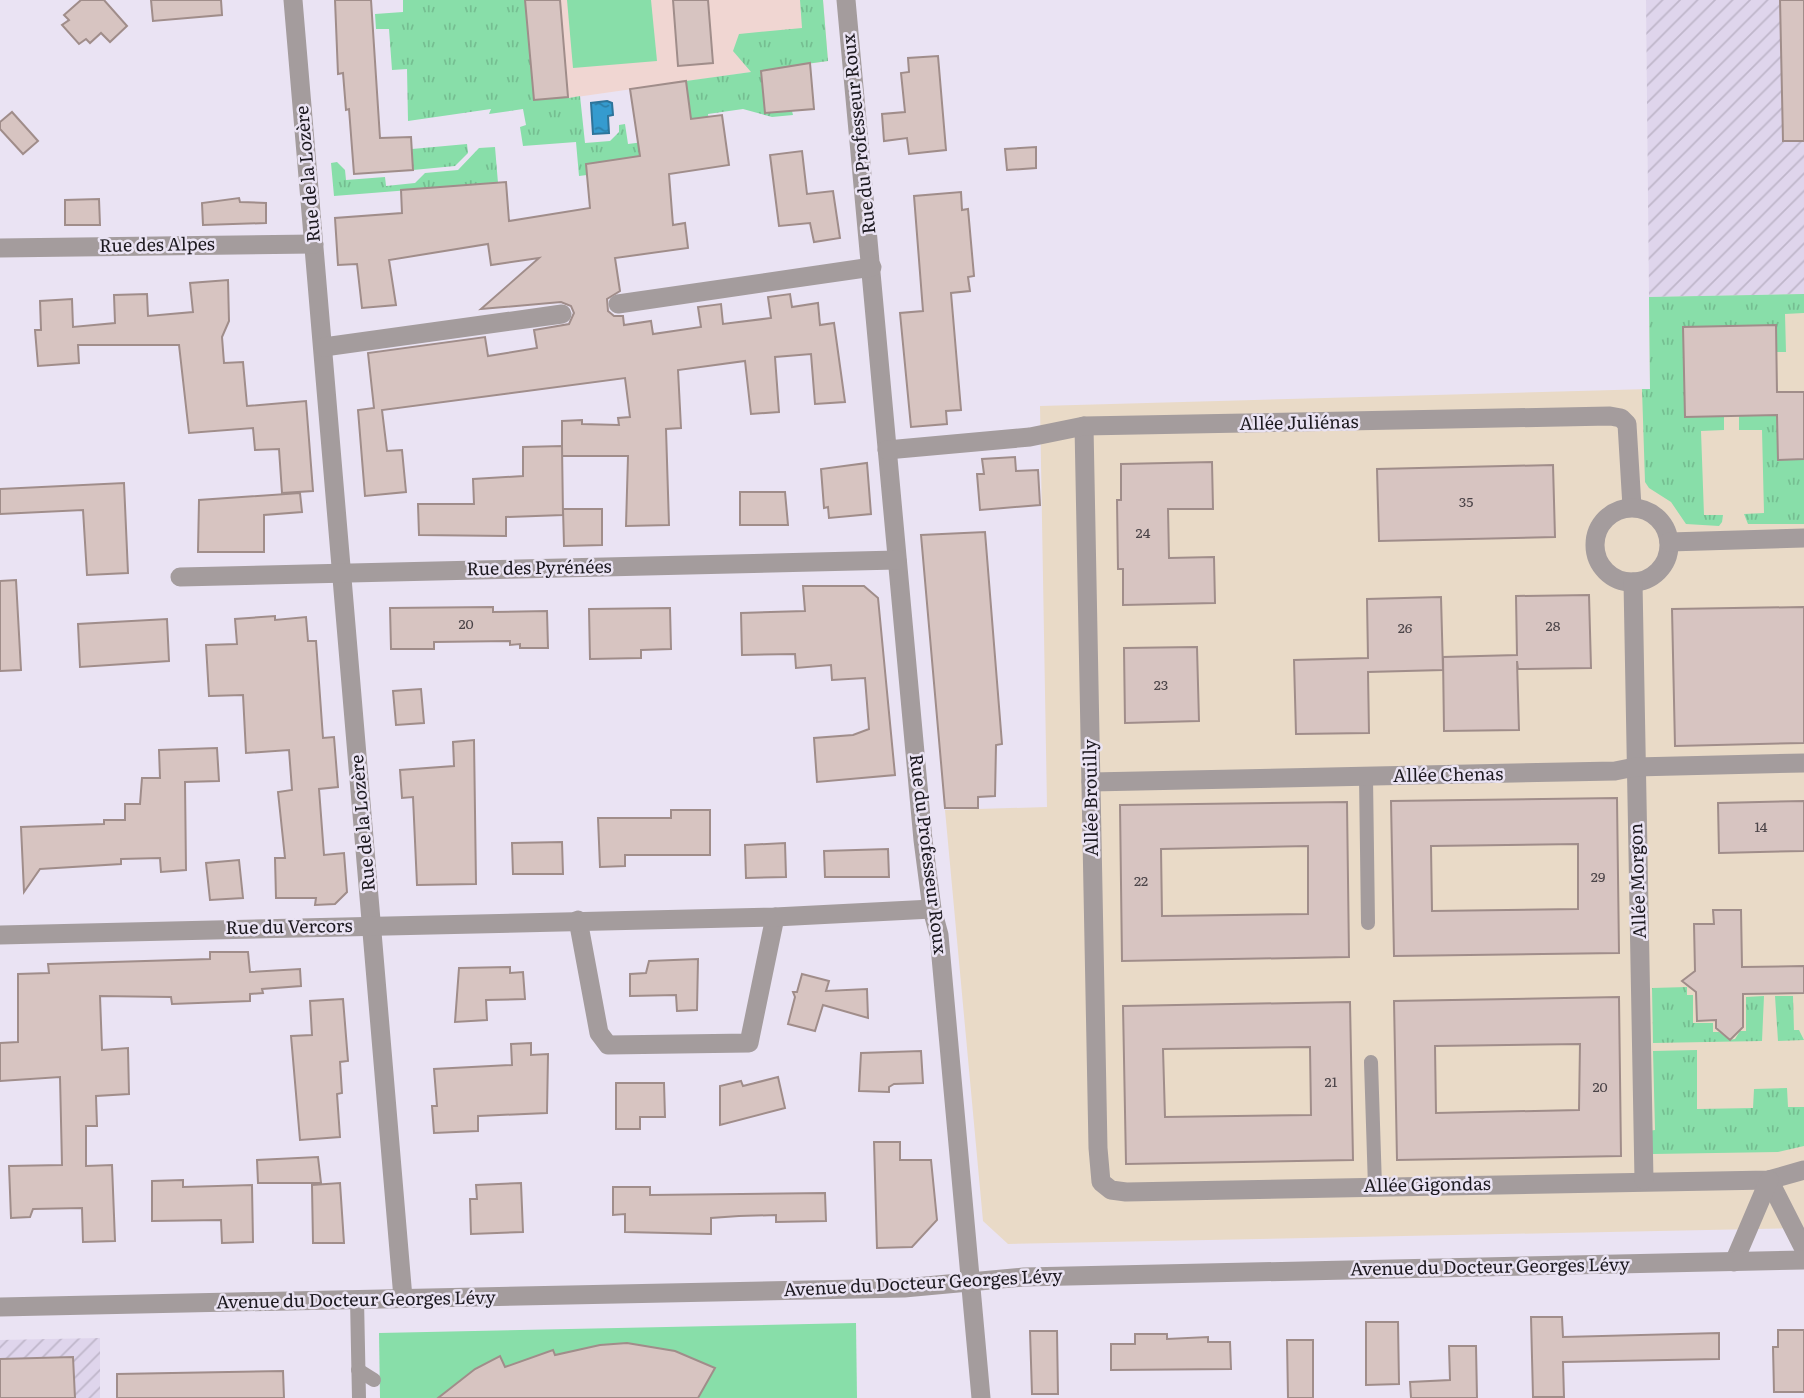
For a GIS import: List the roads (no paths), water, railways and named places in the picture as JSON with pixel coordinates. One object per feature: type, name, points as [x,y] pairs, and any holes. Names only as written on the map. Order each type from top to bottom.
[{"type":"street","name":"Rue de la Lozère","points":[[293,0],[403,1298]]},
{"type":"street","name":"Rue du Professeur Roux","points":[[846,0],[932,909],[939,935],[981,1398]]},
{"type":"street","name":"Rue des Alpes","points":[[0,248],[314,244]]},
{"type":"street","points":[[618,304],[872,267]]},
{"type":"street","points":[[324,347],[562,314]]},
{"type":"street","name":"Allée Juliénas","points":[[887,450],[1030,436],[1084,426],[1610,416],[1621,418],[1626,424],[1632,507]]},
{"type":"street","name":"Allée Brouilly","points":[[1084,426],[1098,1170]]},
{"type":"street","points":[[1632,507],[1657,517],[1666,528],[1669,542],[1668,554],[1656,574],[1633,582],[1610,575],[1601,566],[1595,542],[1598,528],[1607,517],[1632,507]]},
{"type":"street","points":[[1669,542],[1804,538]]},
{"type":"street","name":"Rue des Pyrénées","points":[[180,577],[898,560]]},
{"type":"street","name":"Allée Morgon","points":[[1633,582],[1644,1181]]},
{"type":"street","name":"Allée Chenas","points":[[1091,782],[1615,771],[1635,767],[1804,763]]},
{"type":"street","name":"Rue du Vercors","points":[[0,934],[775,917],[932,909]]},
{"type":"street","points":[[579,920],[600,1033],[608,1045],[647,1045],[749,1043],[775,917]]},
{"type":"street","name":"Allée Gigondas","points":[[1098,1170],[1101,1182],[1111,1191],[1126,1192],[1769,1180],[1804,1170]]},
{"type":"street","points":[[1769,1180],[1804,1249]]},
{"type":"street","points":[[1734,1262],[1769,1180]]},
{"type":"street","name":"Avenue du Docteur Georges Lévy","points":[[0,1307],[904,1288],[1024,1277],[1804,1260]]},
{"type":"lane","points":[[1366,777],[1368,923]]},
{"type":"lane","points":[[1371,1062],[1375,1187]]},
{"type":"lane","points":[[357,1299],[359,1398]]},
{"type":"lane","points":[[358,1370],[374,1380]]},
{"type":"water","points":[[591,103],[612,103],[613,115],[608,116],[609,133],[593,134]]}]
